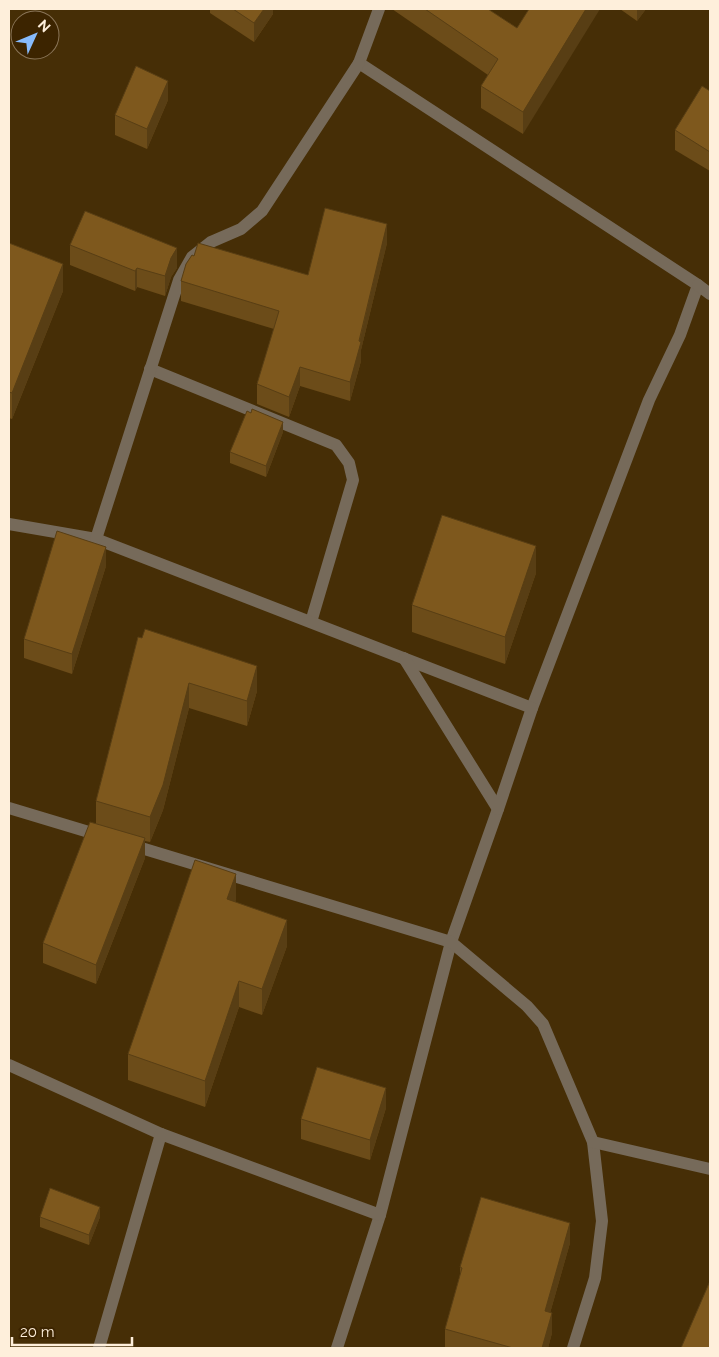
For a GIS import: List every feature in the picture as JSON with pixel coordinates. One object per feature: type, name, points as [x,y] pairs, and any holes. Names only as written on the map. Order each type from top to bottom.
[{"type":"street","points":[[96,539],[179,280],[192,256],[211,242],[241,229],[262,212],[359,63],[379,9]]},
{"type":"street","points":[[359,63],[710,294]]},
{"type":"street","points":[[337,1348],[380,1216],[451,942],[532,708],[650,400],[680,335],[698,285]]},
{"type":"street","points":[[150,369],[336,445],[349,463],[353,480],[311,622]]},
{"type":"street","points":[[9,524],[96,539],[532,708]]},
{"type":"street","points":[[404,658],[498,809]]},
{"type":"street","points":[[9,808],[451,942],[527,1006],[543,1024],[593,1142],[602,1221],[595,1278],[573,1348]]},
{"type":"street","points":[[9,1065],[161,1134],[380,1216]]},
{"type":"street","points":[[99,1348],[161,1134]]},
{"type":"street","points":[[593,1142],[710,1169]]},
{"type":"building","points":[[233,9],[264,9],[254,23]]},
{"type":"building","points":[[425,9],[488,9],[517,28],[529,9],[586,9],[523,112],[481,86],[498,59]]},
{"type":"building","points":[[136,66],[168,81],[147,129],[115,115]]},
{"type":"building","points":[[702,86],[710,91],[710,152],[675,130]]},
{"type":"building","points":[[325,208],[387,224],[359,341],[361,342],[350,382],[300,367],[289,397],[257,384],[279,311],[181,281],[186,264],[192,255],[194,256],[198,243],[308,275]]},
{"type":"building","points":[[85,211],[177,248],[171,258],[165,276],[137,268],[135,271],[70,245]]},
{"type":"building","points":[[9,243],[63,264],[12,393],[9,392]]},
{"type":"building","points":[[252,409],[283,422],[266,466],[230,452],[247,411],[251,413]]},
{"type":"building","points":[[442,515],[536,546],[505,637],[412,605]]},
{"type":"building","points":[[57,531],[106,547],[72,654],[24,639]]},
{"type":"building","points":[[145,629],[257,666],[247,701],[189,683],[163,785],[150,817],[96,801],[138,637],[142,638]]},
{"type":"building","points":[[90,822],[145,838],[96,965],[43,943]]},
{"type":"building","points":[[195,860],[236,874],[227,899],[287,920],[262,989],[239,981],[205,1081],[128,1054]]},
{"type":"building","points":[[317,1067],[386,1088],[370,1140],[301,1119]]},
{"type":"building","points":[[50,1188],[100,1207],[89,1235],[40,1217]]},
{"type":"building","points":[[481,1197],[570,1223],[545,1311],[552,1313],[542,1348],[513,1348],[445,1329],[462,1268],[460,1267]]},
{"type":"building","points":[[710,1281],[710,1348],[681,1348]]}]
